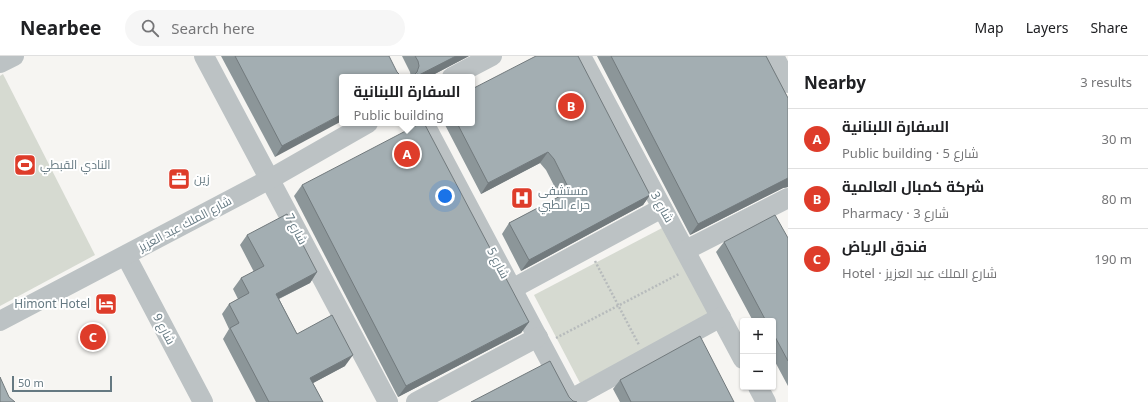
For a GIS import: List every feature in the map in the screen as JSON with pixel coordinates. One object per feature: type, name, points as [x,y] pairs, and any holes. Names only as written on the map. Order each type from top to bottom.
[{"type":"street","points":[[0,64],[14,56]]},
{"type":"street","name":"شارع 7","points":[[204,56],[388,402]]},
{"type":"street","points":[[458,74],[492,56]]},
{"type":"street","name":"شارع 3","points":[[581,56],[740,354]]},
{"type":"street","points":[[774,56],[788,82]]},
{"type":"street","name":"شارع الملك عبد العزيز","points":[[0,321],[270,179],[363,126]]},
{"type":"street","name":"شارع 5","points":[[426,126],[572,400]]},
{"type":"street","points":[[690,258],[788,198]]},
{"type":"street","points":[[512,289],[662,208]]},
{"type":"street","name":"شارع 9","points":[[126,256],[202,402]]},
{"type":"street","points":[[572,400],[721,317]]},
{"type":"street","points":[[416,402],[540,341]]},
{"type":"street","points":[[760,390],[766,402]]},
{"type":"path","points":[[588,248],[646,358]]},
{"type":"path","points":[[540,341],[618,305],[690,258]]},
{"type":"shaded area","name":"النادي القبطي","points":[[3,74],[95,255],[0,306],[0,76]]},
{"type":"shaded area","points":[[664,227],[710,315],[580,383],[534,295]]},
{"type":"building","points":[[235,56],[389,56],[399,74],[339,74],[339,116],[282,146]]},
{"type":"building","points":[[415,56],[456,56],[421,74],[415,74],[419,66]]},
{"type":"building","points":[[536,56],[578,56],[650,195],[529,260],[509,223],[570,191],[554,159],[548,152],[488,183],[459,126],[475,126],[475,87]]},
{"type":"building","points":[[611,56],[766,56],[788,98],[788,178],[698,224]]},
{"type":"building","points":[[415,126],[426,126],[529,322],[406,386],[302,185]]},
{"type":"building","points":[[287,214],[317,272],[276,294],[297,334],[332,315],[353,355],[310,378],[323,402],[269,402],[230,328],[239,323],[229,304],[249,293],[241,278],[264,266],[247,235]]},
{"type":"building","points":[[775,215],[788,238],[788,361],[776,339],[776,318],[764,318],[724,242]]},
{"type":"building","points":[[700,336],[734,402],[631,402],[620,380]]},
{"type":"building","points":[[550,361],[569,397],[573,401],[577,402],[471,402]]},
{"type":"building","points":[[0,377],[9,397],[15,402],[0,402]]},
{"type":"place","name":"شركة كمبال العالمية","points":[[571,106]]},
{"type":"place","name":"السفارة اللبنانية","points":[[407,154]]},
{"type":"place","name":"النادي القبطي","points":[[25,165]]},
{"type":"place","name":"زين","points":[[179,179]]},
{"type":"place","name":"مستشفى حراء الطبي","points":[[522,198]]},
{"type":"place","name":"Himont Hotel","points":[[106,304]]},
{"type":"place","name":"فندق الرياض","points":[[93,337]]}]
